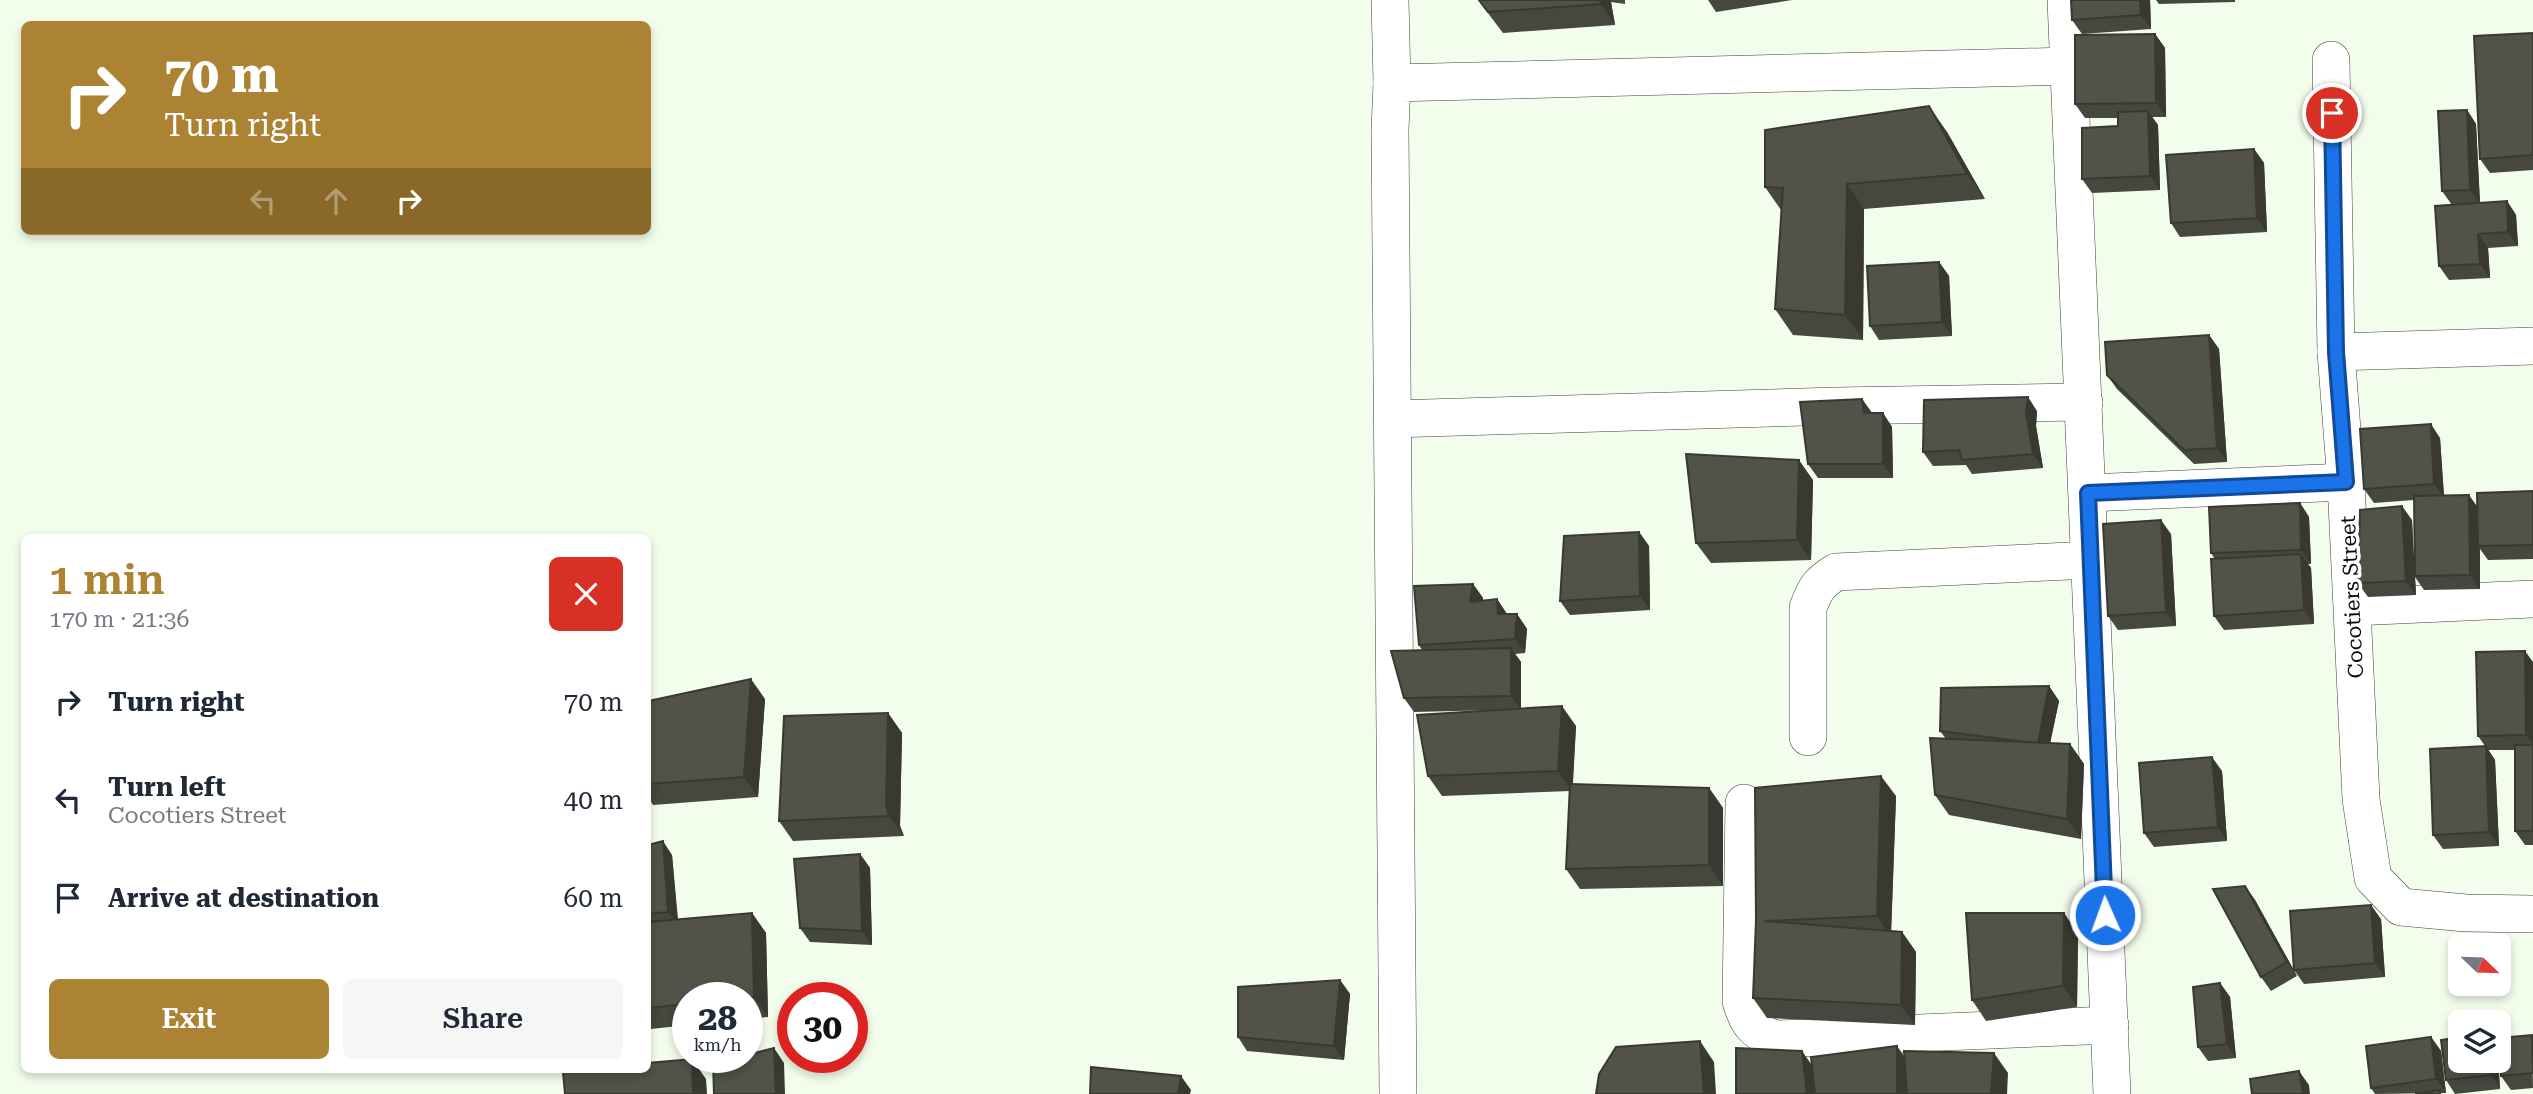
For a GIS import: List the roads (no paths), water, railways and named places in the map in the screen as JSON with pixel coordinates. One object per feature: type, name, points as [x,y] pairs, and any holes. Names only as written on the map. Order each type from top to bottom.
[{"type":"street","points":[[1390,0],[1398,1094]]},
{"type":"street","points":[[2066,0],[2112,1094]]},
{"type":"street","name":"Cocotiers Street","points":[[2331,60],[2336,352],[2354,607],[2361,799],[2373,878],[2401,907],[2466,913],[2533,914]]},
{"type":"street","points":[[1392,83],[2069,66]]},
{"type":"street","points":[[2336,352],[2533,346]]},
{"type":"street","points":[[1393,419],[1836,405],[2084,402]]},
{"type":"street","points":[[2088,493],[2346,482]]},
{"type":"street","points":[[1808,737],[1808,608],[1814,591],[1836,572],[2091,560]]},
{"type":"street","points":[[2354,607],[2533,599]]},
{"type":"street","points":[[1744,803],[1741,1001],[1750,1026],[1762,1035],[1776,1039],[2110,1025]]}]
